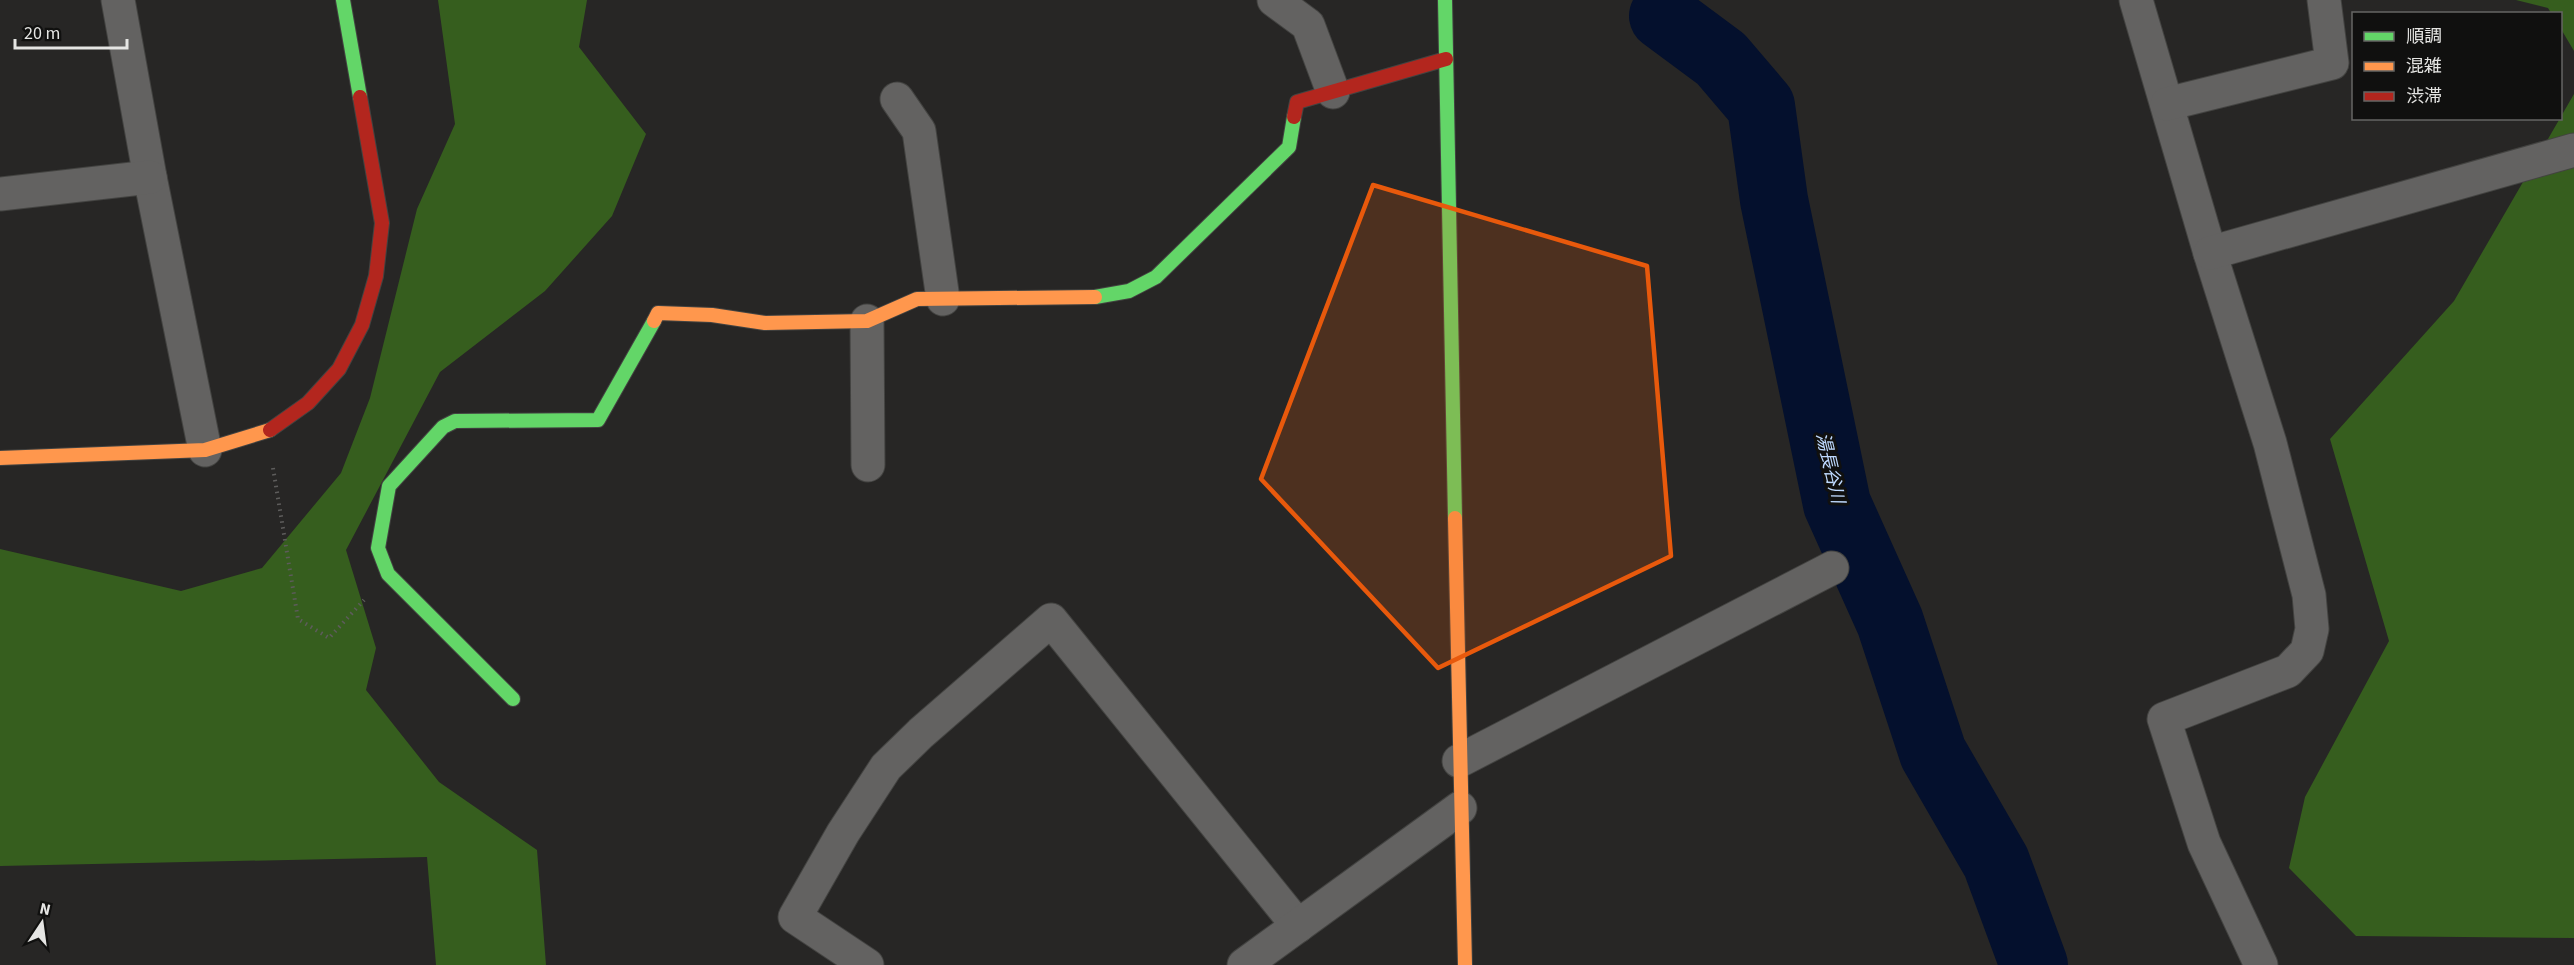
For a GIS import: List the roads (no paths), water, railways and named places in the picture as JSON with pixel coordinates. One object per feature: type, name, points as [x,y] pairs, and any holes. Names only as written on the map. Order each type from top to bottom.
[{"type":"street","points":[[118,0],[150,177],[205,450]]},
{"type":"street","points":[[0,458],[205,450],[267,432],[308,403],[339,369],[362,325],[376,276],[382,223],[343,0]]},
{"type":"street","points":[[1275,0],[1308,25],[1333,92]]},
{"type":"street","points":[[1445,0],[1465,965]]},
{"type":"street","points":[[2136,0],[2210,253],[2270,443],[2309,595],[2312,629],[2307,651],[2288,670],[2164,719],[2204,843],[2261,965]]},
{"type":"street","points":[[2167,104],[2332,63],[2324,0]]},
{"type":"street","points":[[513,699],[388,574],[378,548],[389,486],[442,427],[455,420],[598,420],[658,313],[712,315],[765,323],[867,321],[917,299],[1103,297],[1129,291],[1156,277],[1289,147],[1297,102],[1446,59]]},
{"type":"street","points":[[897,99],[919,131],[943,299]]},
{"type":"street","points":[[2210,253],[2574,150]]},
{"type":"street","points":[[0,194],[150,177]]},
{"type":"street","points":[[867,321],[868,465]]},
{"type":"street","points":[[1459,761],[1832,568]]},
{"type":"street","points":[[867,965],[795,917],[843,833],[886,767],[921,733],[1052,620],[1299,926]]},
{"type":"street","points":[[1244,965],[1460,808]]},
{"type":"waterway","points":[[1639,0],[1663,16]]},
{"type":"waterway","name":"湯長谷川","points":[[1663,16],[1721,59],[1761,106],[1774,200],[1837,504],[1890,622],[1933,753],[1996,862],[2034,965]]}]
